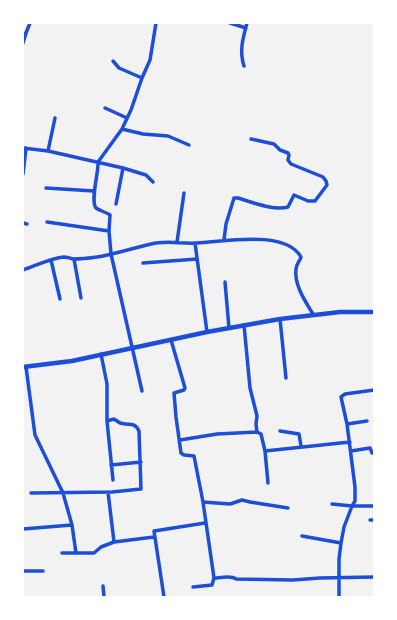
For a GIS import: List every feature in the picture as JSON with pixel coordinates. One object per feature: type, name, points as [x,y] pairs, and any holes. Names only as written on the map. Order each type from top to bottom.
[{"type":"street","points":[[23,43],[30,23]]},
{"type":"street","points":[[142,390],[111,254],[109,231],[110,215],[95,206],[94,191],[99,169],[98,162],[122,129],[128,118],[150,60],[156,23]]},
{"type":"street","points":[[230,23],[246,28]]},
{"type":"street","points":[[244,66],[241,53],[247,23]]},
{"type":"street","points":[[113,61],[119,68],[142,78]]},
{"type":"street","points":[[105,108],[128,118]]},
{"type":"street","points":[[48,151],[55,118]]},
{"type":"street","points":[[122,129],[143,134],[168,136],[189,145]]},
{"type":"street","points":[[224,240],[226,224],[234,198],[282,208],[288,207],[294,195],[308,201],[315,201],[327,185],[323,178],[291,164],[288,160],[288,153],[280,150],[274,144],[251,139]]},
{"type":"street","points":[[23,174],[25,148],[48,151],[123,168],[146,175],[153,182]]},
{"type":"street","points":[[116,204],[123,168]]},
{"type":"street","points":[[46,188],[94,191]]},
{"type":"street","points":[[177,242],[184,193]]},
{"type":"street","points":[[47,222],[109,231]]},
{"type":"street","points":[[23,270],[64,257],[74,259],[97,257],[151,244],[257,239],[274,241],[298,252],[301,257],[296,268],[299,290],[313,314]]},
{"type":"street","points":[[195,243],[207,332]]},
{"type":"street","points":[[74,259],[81,298]]},
{"type":"street","points":[[143,263],[197,259]]},
{"type":"street","points":[[51,260],[60,299]]},
{"type":"street","points":[[225,282],[229,328]]},
{"type":"street","points":[[76,553],[72,525],[63,493],[36,435],[25,367],[59,363],[207,332],[280,319],[313,314],[374,312]]},
{"type":"street","points":[[280,319],[286,378]]},
{"type":"street","points":[[244,325],[250,388],[257,416],[257,432]]},
{"type":"street","points":[[171,340],[185,388],[184,390],[174,393],[181,453],[184,455],[194,456],[203,502],[214,578],[212,585],[194,587]]},
{"type":"street","points":[[101,354],[107,384],[107,421],[113,480]]},
{"type":"street","points":[[339,597],[340,544],[344,527],[355,502],[355,487],[350,442],[342,396],[346,394],[374,390]]},
{"type":"street","points":[[31,493],[108,492],[141,489],[140,437],[137,426],[133,424],[120,423],[114,419],[107,421]]},
{"type":"street","points":[[347,424],[367,421]]},
{"type":"street","points":[[280,431],[299,434],[301,446]]},
{"type":"street","points":[[180,440],[216,434],[257,432],[261,434],[265,451],[268,482]]},
{"type":"street","points":[[265,451],[350,442]]},
{"type":"street","points":[[351,451],[370,448],[372,453],[374,453]]},
{"type":"street","points":[[111,465],[141,462]]},
{"type":"street","points":[[108,492],[114,542]]},
{"type":"street","points":[[203,502],[230,504],[242,500],[288,508]]},
{"type":"street","points":[[332,504],[374,506]]},
{"type":"street","points":[[164,597],[154,531],[206,523]]},
{"type":"street","points":[[23,529],[72,525]]},
{"type":"street","points":[[302,536],[340,544]]},
{"type":"street","points":[[62,553],[94,553],[104,545],[114,542],[154,537]]},
{"type":"street","points":[[23,571],[43,571]]},
{"type":"street","points":[[214,578],[234,577],[236,579],[293,580],[339,577],[374,577]]},
{"type":"street","points":[[103,586],[104,597]]}]
